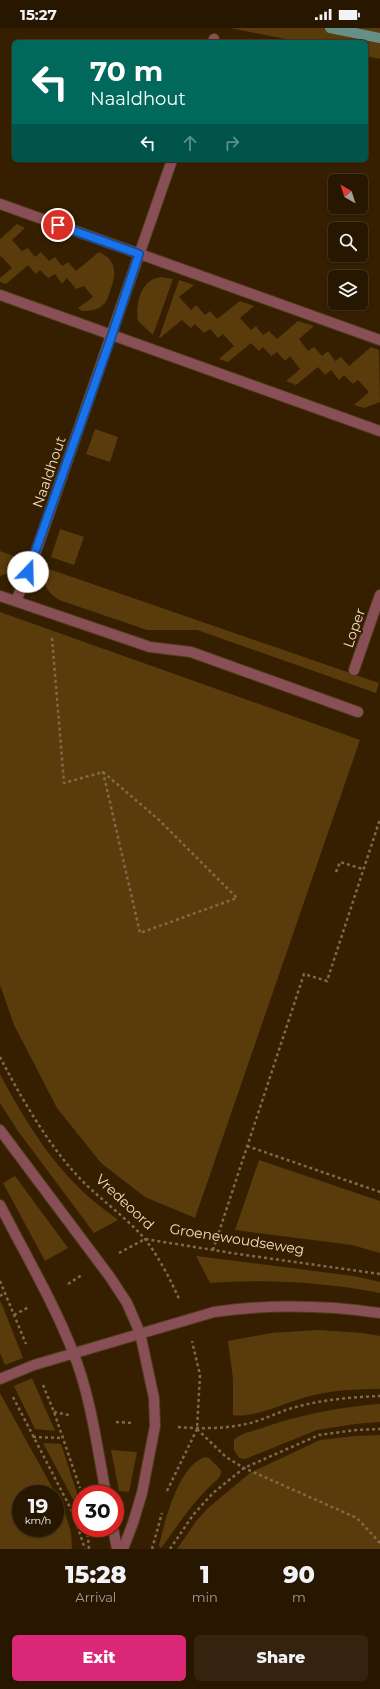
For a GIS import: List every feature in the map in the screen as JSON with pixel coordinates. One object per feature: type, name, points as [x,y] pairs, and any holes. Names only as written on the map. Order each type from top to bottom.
[{"type":"street","name":"Naaldhout","points":[[16,601],[34,557],[171,162]]},
{"type":"street","points":[[0,204],[380,340]]},
{"type":"street","points":[[0,295],[380,431]]},
{"type":"street","name":"Loper","points":[[354,670],[380,595]]},
{"type":"street","points":[[0,596],[150,647],[190,652],[358,712]]},
{"type":"street","points":[[0,1130],[3,1140],[100,1264],[127,1303],[140,1333],[154,1398],[155,1426],[142,1492],[133,1523],[123,1549]]},
{"type":"street","points":[[0,1205],[48,1297],[74,1353],[84,1385],[92,1419],[104,1485]]},
{"type":"street","points":[[1,1378],[34,1365],[187,1318],[214,1312],[242,1308],[288,1306],[342,1308],[380,1312]]},
{"type":"street","points":[[115,1537],[117,1549]]},
{"type":"path","points":[[58,616],[52,637],[64,783],[103,772]]},
{"type":"path","points":[[103,772],[158,819],[237,898],[140,933],[103,772]]},
{"type":"path","points":[[212,1250],[304,974],[326,981],[380,819]]},
{"type":"path","points":[[336,872],[340,862],[363,869]]},
{"type":"path","name":"Vredeoord","points":[[0,1057],[33,1116],[73,1171],[145,1239],[173,1284],[187,1318],[200,1375],[197,1429]]},
{"type":"path","points":[[247,1146],[380,1192]]},
{"type":"path","points":[[14,1315],[48,1297],[100,1264],[145,1239]]},
{"type":"path","name":"Groenewoudseweg","points":[[145,1239],[380,1274]]},
{"type":"path","points":[[0,1281],[5,1293],[0,1296]]},
{"type":"path","points":[[1,1378],[73,1513],[85,1549]]},
{"type":"path","points":[[79,1485],[54,1412],[92,1419],[197,1429],[252,1422],[292,1408],[352,1397],[380,1396]]},
{"type":"path","points":[[197,1429],[226,1457],[244,1468],[272,1479],[357,1518],[380,1543]]},
{"type":"path","points":[[166,1497],[168,1489],[197,1429]]},
{"type":"path","points":[[170,1549],[193,1515],[213,1493],[244,1468],[319,1435],[356,1430],[380,1429]]},
{"type":"path","points":[[33,1437],[63,1438]]},
{"type":"path","points":[[152,1549],[162,1512]]},
{"type":"path","points":[[88,1537],[89,1549]]},
{"type":"shaded area","points":[[230,28],[380,28],[380,59],[368,56],[368,40],[290,40]]},
{"type":"shaded area","points":[[17,224],[25,228],[12,240],[22,251],[28,248],[35,257],[41,252],[49,261],[55,257],[62,266],[68,262],[76,271],[99,252],[105,255],[114,268],[114,279],[105,303],[97,309],[82,311],[78,308],[93,297],[84,286],[76,289],[67,278],[62,284],[55,274],[48,278],[40,270],[36,274],[28,265],[6,284],[0,282],[0,278],[12,268],[1,256],[0,257],[0,239]]},
{"type":"shaded area","points":[[161,277],[173,279],[153,335],[138,321],[137,311],[142,290],[149,282]]},
{"type":"shaded area","points":[[179,280],[194,285],[179,297],[191,310],[196,305],[205,315],[210,311],[217,319],[240,301],[254,306],[240,318],[251,330],[256,326],[263,335],[269,331],[277,339],[298,321],[314,326],[299,339],[308,351],[314,347],[322,356],[328,351],[335,361],[341,357],[349,366],[371,347],[379,350],[380,402],[364,408],[354,405],[369,392],[358,380],[353,384],[344,375],[339,380],[331,370],[325,375],[318,367],[296,385],[286,381],[300,369],[290,356],[285,361],[277,352],[271,356],[263,347],[259,351],[251,343],[228,362],[219,359],[234,346],[223,334],[218,338],[210,329],[204,333],[195,324],[191,328],[182,320],[159,338]]},
{"type":"shaded area","points":[[95,429],[118,437],[110,462],[86,454]]},
{"type":"shaded area","points":[[60,529],[84,537],[74,565],[51,557]]},
{"type":"shaded area","points":[[0,551],[19,558],[12,569],[0,576]]},
{"type":"shaded area","points":[[46,568],[379,683],[376,693],[197,630],[147,630],[59,600],[46,587]]},
{"type":"shaded area","points":[[0,612],[360,740],[195,1218],[145,1197],[101,1163],[57,1108],[14,1025],[0,985]]},
{"type":"shaded area","points":[[0,1074],[25,1119],[66,1175],[97,1204],[118,1220],[94,1233],[18,1131],[0,1103]]},
{"type":"shaded area","points":[[259,1160],[380,1201],[380,1253],[352,1245],[235,1230]]},
{"type":"shaded area","points":[[15,1176],[68,1248],[45,1261],[3,1183]]},
{"type":"shaded area","points":[[196,1256],[354,1276],[380,1282],[380,1293],[337,1286],[295,1282],[253,1281],[210,1283]]},
{"type":"shaded area","points":[[1,1302],[23,1358],[5,1365],[0,1353]]},
{"type":"shaded area","points":[[318,1330],[363,1333],[380,1336],[380,1389],[327,1392],[301,1398],[261,1412],[241,1416],[233,1415],[233,1379],[228,1341],[271,1333]]},
{"type":"shaded area","points":[[32,1378],[55,1431],[35,1429],[14,1386]]},
{"type":"shaded area","points":[[0,1393],[51,1485],[12,1485],[12,1537],[64,1537],[64,1510],[71,1532],[72,1549],[0,1549]]},
{"type":"shaded area","points":[[380,1404],[380,1422],[317,1430],[245,1459],[239,1458],[234,1450],[234,1440],[239,1436],[274,1424],[319,1412]]},
{"type":"shaded area","points":[[380,1435],[380,1549],[177,1549],[197,1520],[208,1508],[250,1473],[320,1440]]},
{"type":"shaded area","points":[[43,1443],[61,1444],[74,1485],[72,1485],[72,1497]]},
{"type":"shaded area","points":[[111,1450],[137,1452],[129,1492],[124,1492],[124,1485],[118,1485]]},
{"type":"shaded area","points":[[205,1457],[209,1458],[221,1470],[221,1473],[217,1480],[196,1501],[160,1548],[159,1545],[165,1522],[180,1482],[187,1471],[196,1462]]},
{"type":"waterway","points":[[330,28],[380,38]]},
{"type":"route","points":[[28,572],[112,335],[139,254],[58,225]]}]
